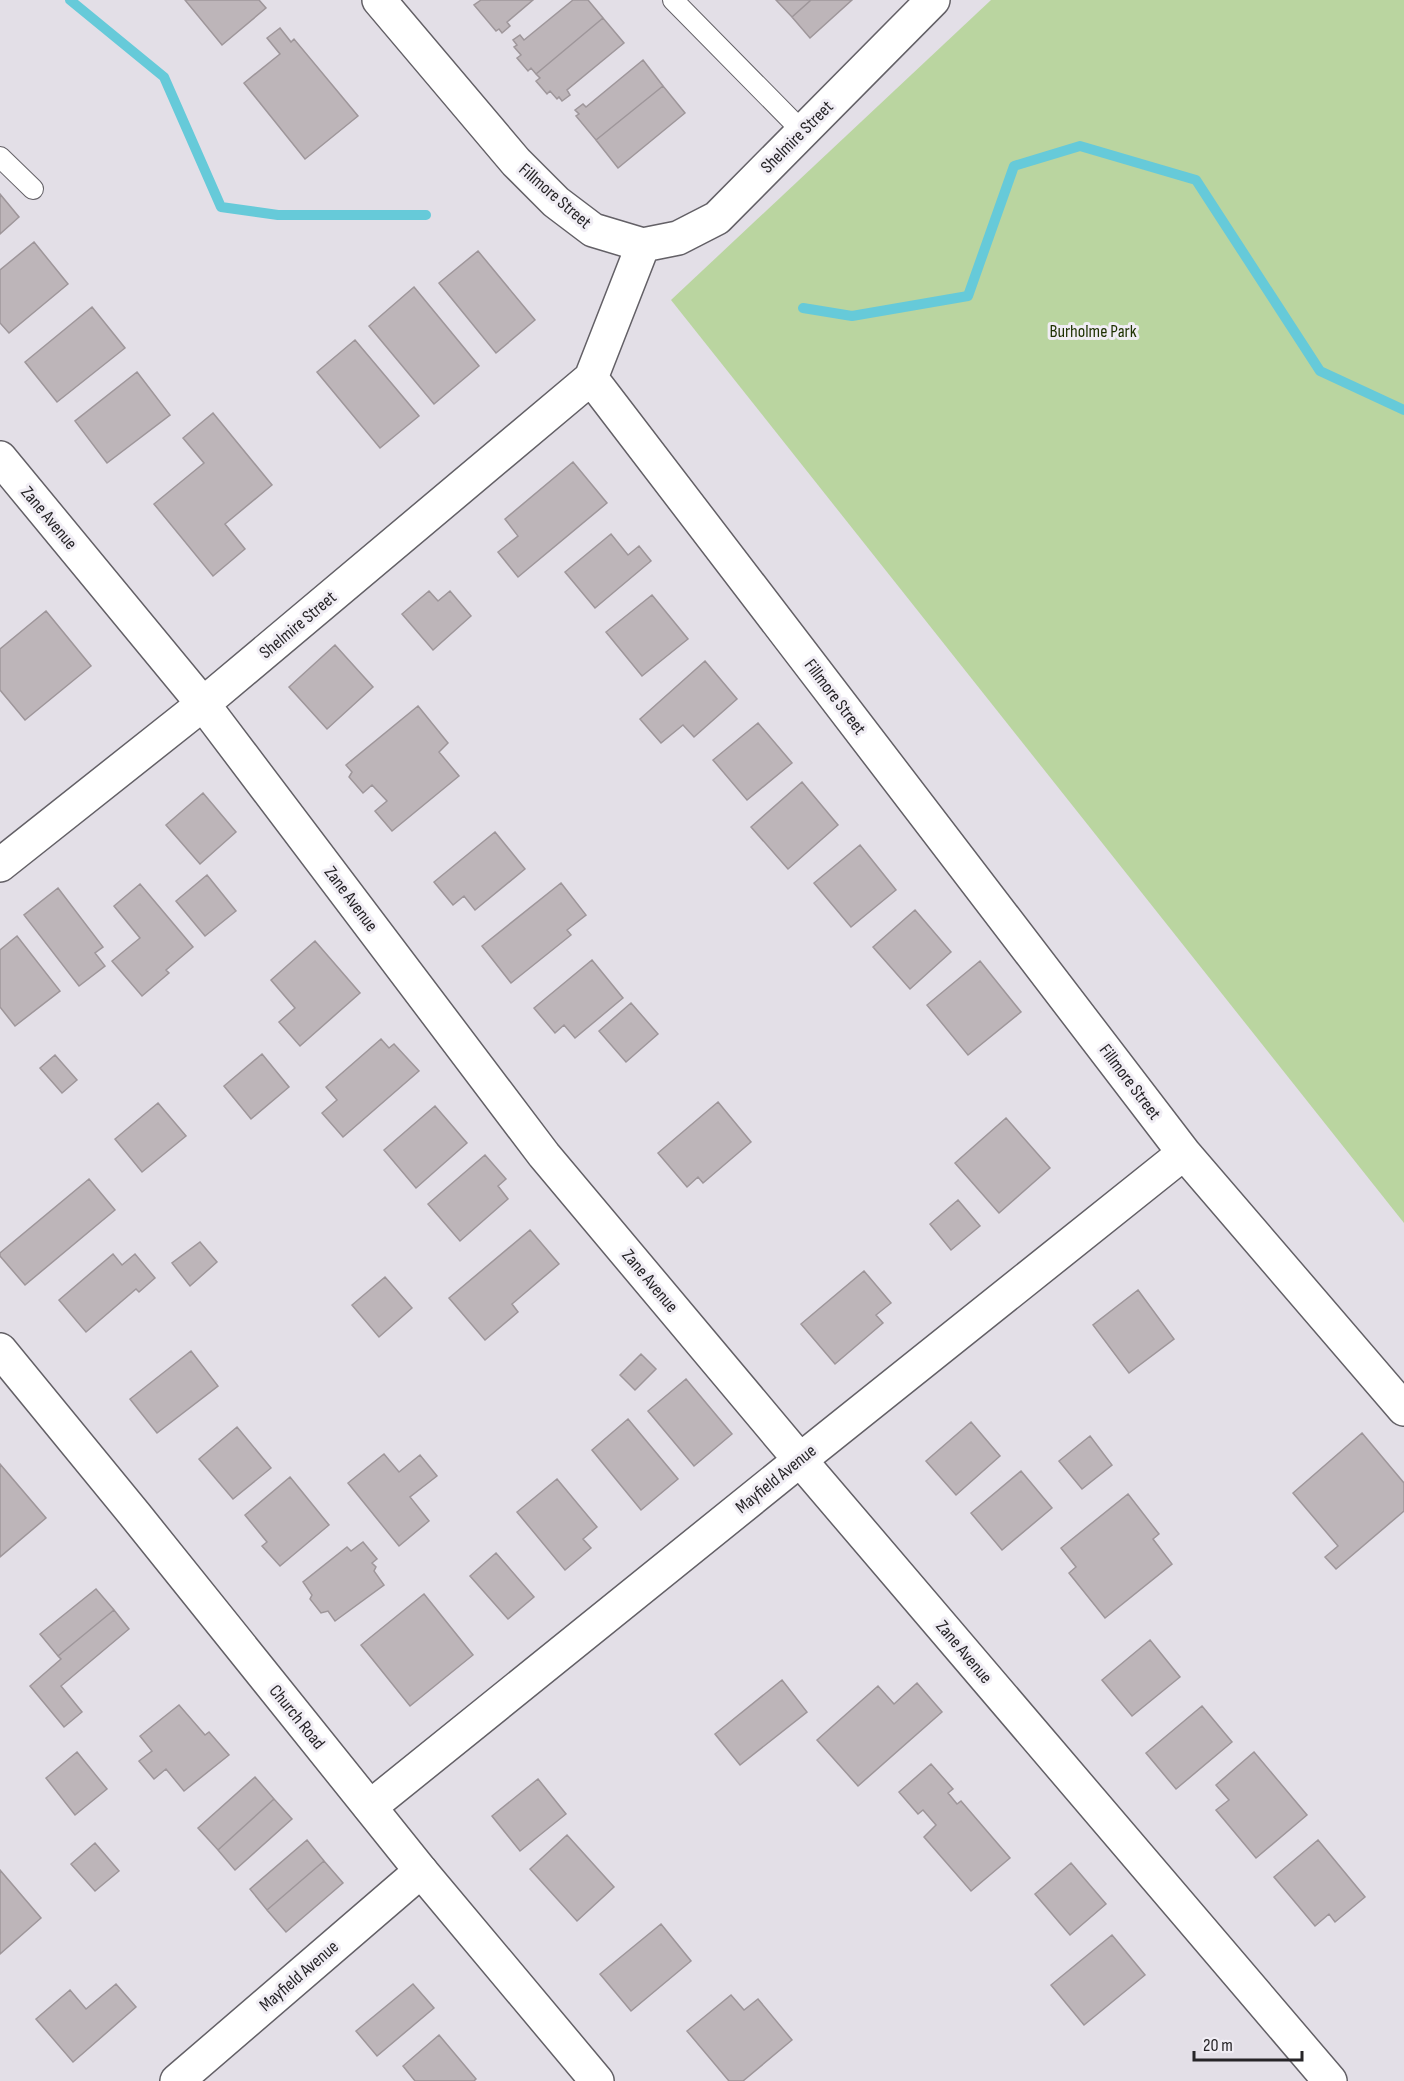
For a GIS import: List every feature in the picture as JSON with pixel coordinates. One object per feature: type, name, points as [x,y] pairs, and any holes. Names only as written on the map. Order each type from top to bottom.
[{"type":"street","name":"Fillmore Street","points":[[380,0],[516,162],[556,202],[593,230],[643,245]]},
{"type":"street","name":"Shelmire Street","points":[[643,245],[678,238],[717,218],[933,0]]},
{"type":"street","points":[[591,378],[643,245]]},
{"type":"street","name":"Fillmore Street","points":[[591,378],[1184,1153],[1404,1408]]},
{"type":"street","name":"Shelmire Street","points":[[0,865],[203,704],[591,378]]},
{"type":"street","name":"Zane Avenue","points":[[0,458],[203,704],[544,1155],[800,1460],[1330,2081]]},
{"type":"street","name":"Mayfield Avenue","points":[[370,1807],[1184,1153]]},
{"type":"street","name":"Church Road","points":[[0,1350],[421,1871],[597,2081]]},
{"type":"street","name":"Mayfield Avenue","points":[[177,2081],[421,1871]]},
{"type":"lane","points":[[673,0],[803,132]]},
{"type":"lane","points":[[0,157],[33,189]]},
{"type":"green space","name":"Burholme Park","points":[[991,0],[1404,0],[1404,1223],[671,300]]},
{"type":"building","points":[[185,0],[259,0],[266,8],[222,45]]},
{"type":"building","points":[[481,0],[533,0],[507,22],[510,26],[502,33],[499,29],[496,31],[474,5]]},
{"type":"building","points":[[573,0],[588,0],[603,18],[536,74],[531,68],[528,71],[517,58],[521,55],[514,47],[517,45],[513,40],[520,35],[524,40]]},
{"type":"building","points":[[776,0],[811,0],[792,17]]},
{"type":"building","points":[[811,0],[852,0],[810,38],[792,17]]},
{"type":"building","points":[[603,18],[624,43],[567,90],[570,95],[562,101],[550,91],[547,94],[536,81],[540,78],[536,74]]},
{"type":"building","points":[[280,28],[291,42],[294,39],[358,116],[305,159],[244,83],[280,54],[267,38]]},
{"type":"building","points":[[643,60],[663,86],[596,140],[576,116],[579,114],[575,110],[583,104],[586,107]]},
{"type":"building","points":[[663,86],[685,113],[618,168],[596,140]]},
{"type":"building","points":[[0,194],[19,217],[0,234]]},
{"type":"building","points":[[34,242],[68,284],[9,333],[0,323],[0,270]]},
{"type":"building","points":[[478,251],[535,320],[496,353],[439,283]]},
{"type":"building","points":[[414,287],[479,366],[434,404],[369,326]]},
{"type":"building","points":[[92,307],[125,348],[57,402],[25,362]]},
{"type":"building","points":[[355,340],[419,416],[380,448],[317,372]]},
{"type":"building","points":[[137,372],[170,415],[107,463],[75,421]]},
{"type":"building","points":[[213,413],[272,485],[225,524],[245,549],[213,576],[154,504],[204,463],[183,438]]},
{"type":"building","points":[[573,462],[607,503],[518,577],[498,552],[518,536],[505,519]]},
{"type":"building","points":[[611,534],[628,555],[639,546],[651,561],[595,608],[565,572]]},
{"type":"building","points":[[429,591],[438,601],[450,591],[471,616],[433,650],[402,614]]},
{"type":"building","points":[[652,595],[688,639],[642,676],[606,632]]},
{"type":"building","points":[[46,611],[91,666],[25,720],[0,690],[0,649]]},
{"type":"building","points":[[335,645],[373,687],[327,729],[289,687]]},
{"type":"building","points":[[705,661],[737,699],[694,737],[683,725],[661,743],[640,719]]},
{"type":"building","points":[[418,706],[448,743],[439,752],[459,776],[392,831],[375,811],[387,801],[372,785],[363,793],[349,777],[352,772],[346,765]]},
{"type":"building","points":[[758,723],[792,763],[747,800],[713,760]]},
{"type":"building","points":[[802,782],[838,825],[788,869],[751,827]]},
{"type":"building","points":[[203,793],[236,832],[200,864],[166,825]]},
{"type":"building","points":[[495,832],[525,869],[475,910],[464,896],[453,905],[434,882]]},
{"type":"building","points":[[860,845],[896,890],[851,927],[814,883]]},
{"type":"building","points":[[207,875],[236,911],[205,936],[176,901]]},
{"type":"building","points":[[561,883],[586,915],[567,930],[571,935],[511,983],[482,946]]},
{"type":"building","points":[[140,884],[193,947],[166,970],[169,973],[142,996],[112,961],[140,938],[114,906]]},
{"type":"building","points":[[58,888],[103,947],[95,953],[105,966],[79,986],[24,915]]},
{"type":"building","points":[[915,910],[951,952],[910,989],[873,947]]},
{"type":"building","points":[[17,936],[60,991],[15,1026],[0,1007],[0,950]]},
{"type":"building","points":[[315,941],[360,993],[300,1046],[279,1022],[295,1008],[271,980]]},
{"type":"building","points":[[592,960],[623,998],[575,1038],[564,1025],[555,1033],[534,1008]]},
{"type":"building","points":[[980,961],[1021,1012],[968,1055],[927,1005]]},
{"type":"building","points":[[631,1003],[658,1034],[626,1062],[599,1031]]},
{"type":"building","points":[[381,1039],[389,1048],[394,1044],[419,1071],[343,1137],[322,1113],[337,1100],[326,1087]]},
{"type":"building","points":[[262,1054],[289,1087],[251,1119],[224,1086]]},
{"type":"building","points":[[55,1055],[77,1080],[62,1093],[40,1068]]},
{"type":"building","points":[[718,1102],[751,1142],[703,1183],[698,1177],[687,1187],[658,1153]]},
{"type":"building","points":[[158,1103],[186,1136],[142,1172],[115,1139]]},
{"type":"building","points":[[435,1106],[467,1143],[416,1188],[384,1150]]},
{"type":"building","points":[[1006,1118],[1050,1168],[999,1213],[955,1163]]},
{"type":"building","points":[[485,1155],[506,1179],[498,1186],[508,1199],[460,1241],[428,1204]]},
{"type":"building","points":[[89,1179],[115,1210],[25,1285],[0,1256],[0,1253]]},
{"type":"building","points":[[958,1200],[980,1226],[951,1250],[930,1224]]},
{"type":"building","points":[[530,1230],[559,1264],[512,1304],[518,1312],[485,1340],[449,1298]]},
{"type":"building","points":[[200,1242],[217,1262],[190,1286],[172,1263]]},
{"type":"building","points":[[113,1254],[122,1265],[135,1254],[155,1278],[139,1292],[136,1289],[86,1332],[59,1300]]},
{"type":"building","points":[[864,1271],[891,1303],[876,1315],[883,1323],[835,1364],[801,1324]]},
{"type":"building","points":[[385,1277],[412,1308],[379,1337],[352,1305]]},
{"type":"building","points":[[1138,1290],[1174,1339],[1129,1373],[1093,1325]]},
{"type":"building","points":[[191,1351],[218,1386],[157,1433],[130,1399]]},
{"type":"building","points":[[641,1354],[656,1369],[635,1390],[620,1375]]},
{"type":"building","points":[[686,1379],[732,1434],[694,1466],[648,1411]]},
{"type":"building","points":[[628,1419],[678,1479],[641,1510],[592,1450]]},
{"type":"building","points":[[971,1422],[1000,1456],[956,1495],[926,1461]]},
{"type":"building","points":[[237,1427],[271,1468],[233,1499],[199,1459]]},
{"type":"building","points":[[1362,1433],[1404,1483],[1404,1511],[1336,1569],[1325,1557],[1338,1546],[1293,1493]]},
{"type":"building","points":[[1090,1436],[1112,1465],[1082,1489],[1059,1461]]},
{"type":"building","points":[[384,1454],[399,1472],[420,1455],[437,1476],[410,1497],[429,1521],[399,1546],[348,1483]]},
{"type":"building","points":[[0,1464],[46,1518],[0,1557]]},
{"type":"building","points":[[1021,1471],[1052,1508],[1002,1550],[971,1513]]},
{"type":"building","points":[[290,1477],[329,1525],[280,1566],[262,1546],[267,1542],[245,1515]]},
{"type":"building","points":[[557,1479],[597,1527],[583,1539],[591,1548],[565,1570],[517,1512]]},
{"type":"building","points":[[1128,1494],[1159,1534],[1153,1539],[1172,1564],[1105,1618],[1069,1573],[1076,1567],[1061,1548]]},
{"type":"building","points":[[363,1542],[377,1559],[372,1563],[376,1567],[374,1571],[384,1585],[335,1621],[328,1611],[321,1613],[310,1599],[312,1595],[303,1582],[347,1547],[351,1551]]},
{"type":"building","points":[[496,1553],[534,1597],[508,1619],[470,1576]]},
{"type":"building","points":[[96,1589],[114,1610],[58,1656],[40,1634]]},
{"type":"building","points":[[424,1594],[473,1655],[410,1706],[361,1645]]},
{"type":"building","points":[[114,1610],[129,1629],[61,1686],[82,1712],[64,1727],[30,1686],[61,1659],[58,1656]]},
{"type":"building","points":[[1150,1640],[1180,1677],[1132,1716],[1102,1680]]},
{"type":"building","points":[[782,1680],[807,1712],[740,1765],[715,1734]]},
{"type":"building","points":[[917,1683],[942,1712],[858,1786],[817,1740],[878,1686],[894,1704]]},
{"type":"building","points":[[179,1705],[205,1735],[209,1732],[229,1755],[184,1791],[166,1769],[154,1779],[139,1761],[152,1751],[140,1736]]},
{"type":"building","points":[[1202,1706],[1232,1742],[1176,1789],[1146,1753]]},
{"type":"building","points":[[77,1752],[107,1789],[75,1815],[46,1778]]},
{"type":"building","points":[[1254,1752],[1307,1815],[1256,1858],[1216,1810],[1229,1800],[1216,1785]]},
{"type":"building","points":[[931,1764],[953,1789],[948,1793],[957,1804],[961,1801],[1010,1858],[971,1891],[924,1837],[936,1825],[923,1810],[918,1814],[899,1792]]},
{"type":"building","points":[[255,1777],[274,1799],[218,1850],[198,1828]]},
{"type":"building","points":[[538,1779],[566,1814],[520,1851],[492,1816]]},
{"type":"building","points":[[274,1799],[292,1819],[235,1870],[218,1850]]},
{"type":"building","points":[[567,1835],[614,1887],[577,1921],[530,1869]]},
{"type":"building","points":[[307,1840],[324,1861],[267,1910],[250,1889]]},
{"type":"building","points":[[1318,1840],[1365,1897],[1335,1922],[1329,1914],[1315,1926],[1274,1877]]},
{"type":"building","points":[[95,1843],[119,1871],[95,1891],[71,1864]]},
{"type":"building","points":[[324,1861],[343,1883],[286,1932],[267,1910]]},
{"type":"building","points":[[1071,1863],[1106,1904],[1070,1935],[1035,1894]]},
{"type":"building","points":[[0,1870],[41,1918],[0,1954]]},
{"type":"building","points":[[661,1924],[691,1961],[631,2011],[600,1974]]},
{"type":"building","points":[[1112,1935],[1145,1975],[1084,2025],[1051,1985]]},
{"type":"building","points":[[116,1984],[136,2007],[73,2062],[36,2019],[70,1990],[86,2009]]},
{"type":"building","points":[[413,1984],[434,2008],[377,2056],[356,2031]]},
{"type":"building","points":[[731,1995],[744,2010],[758,1999],[792,2040],[743,2081],[729,2081],[687,2031]]},
{"type":"building","points":[[439,2035],[476,2079],[474,2081],[415,2081],[403,2066]]},
{"type":"waterway","points":[[70,0],[164,77],[221,207],[278,215],[426,215]]},
{"type":"waterway","points":[[803,308],[852,316],[968,296],[1014,166],[1080,146],[1196,180],[1320,371],[1404,410]]}]
